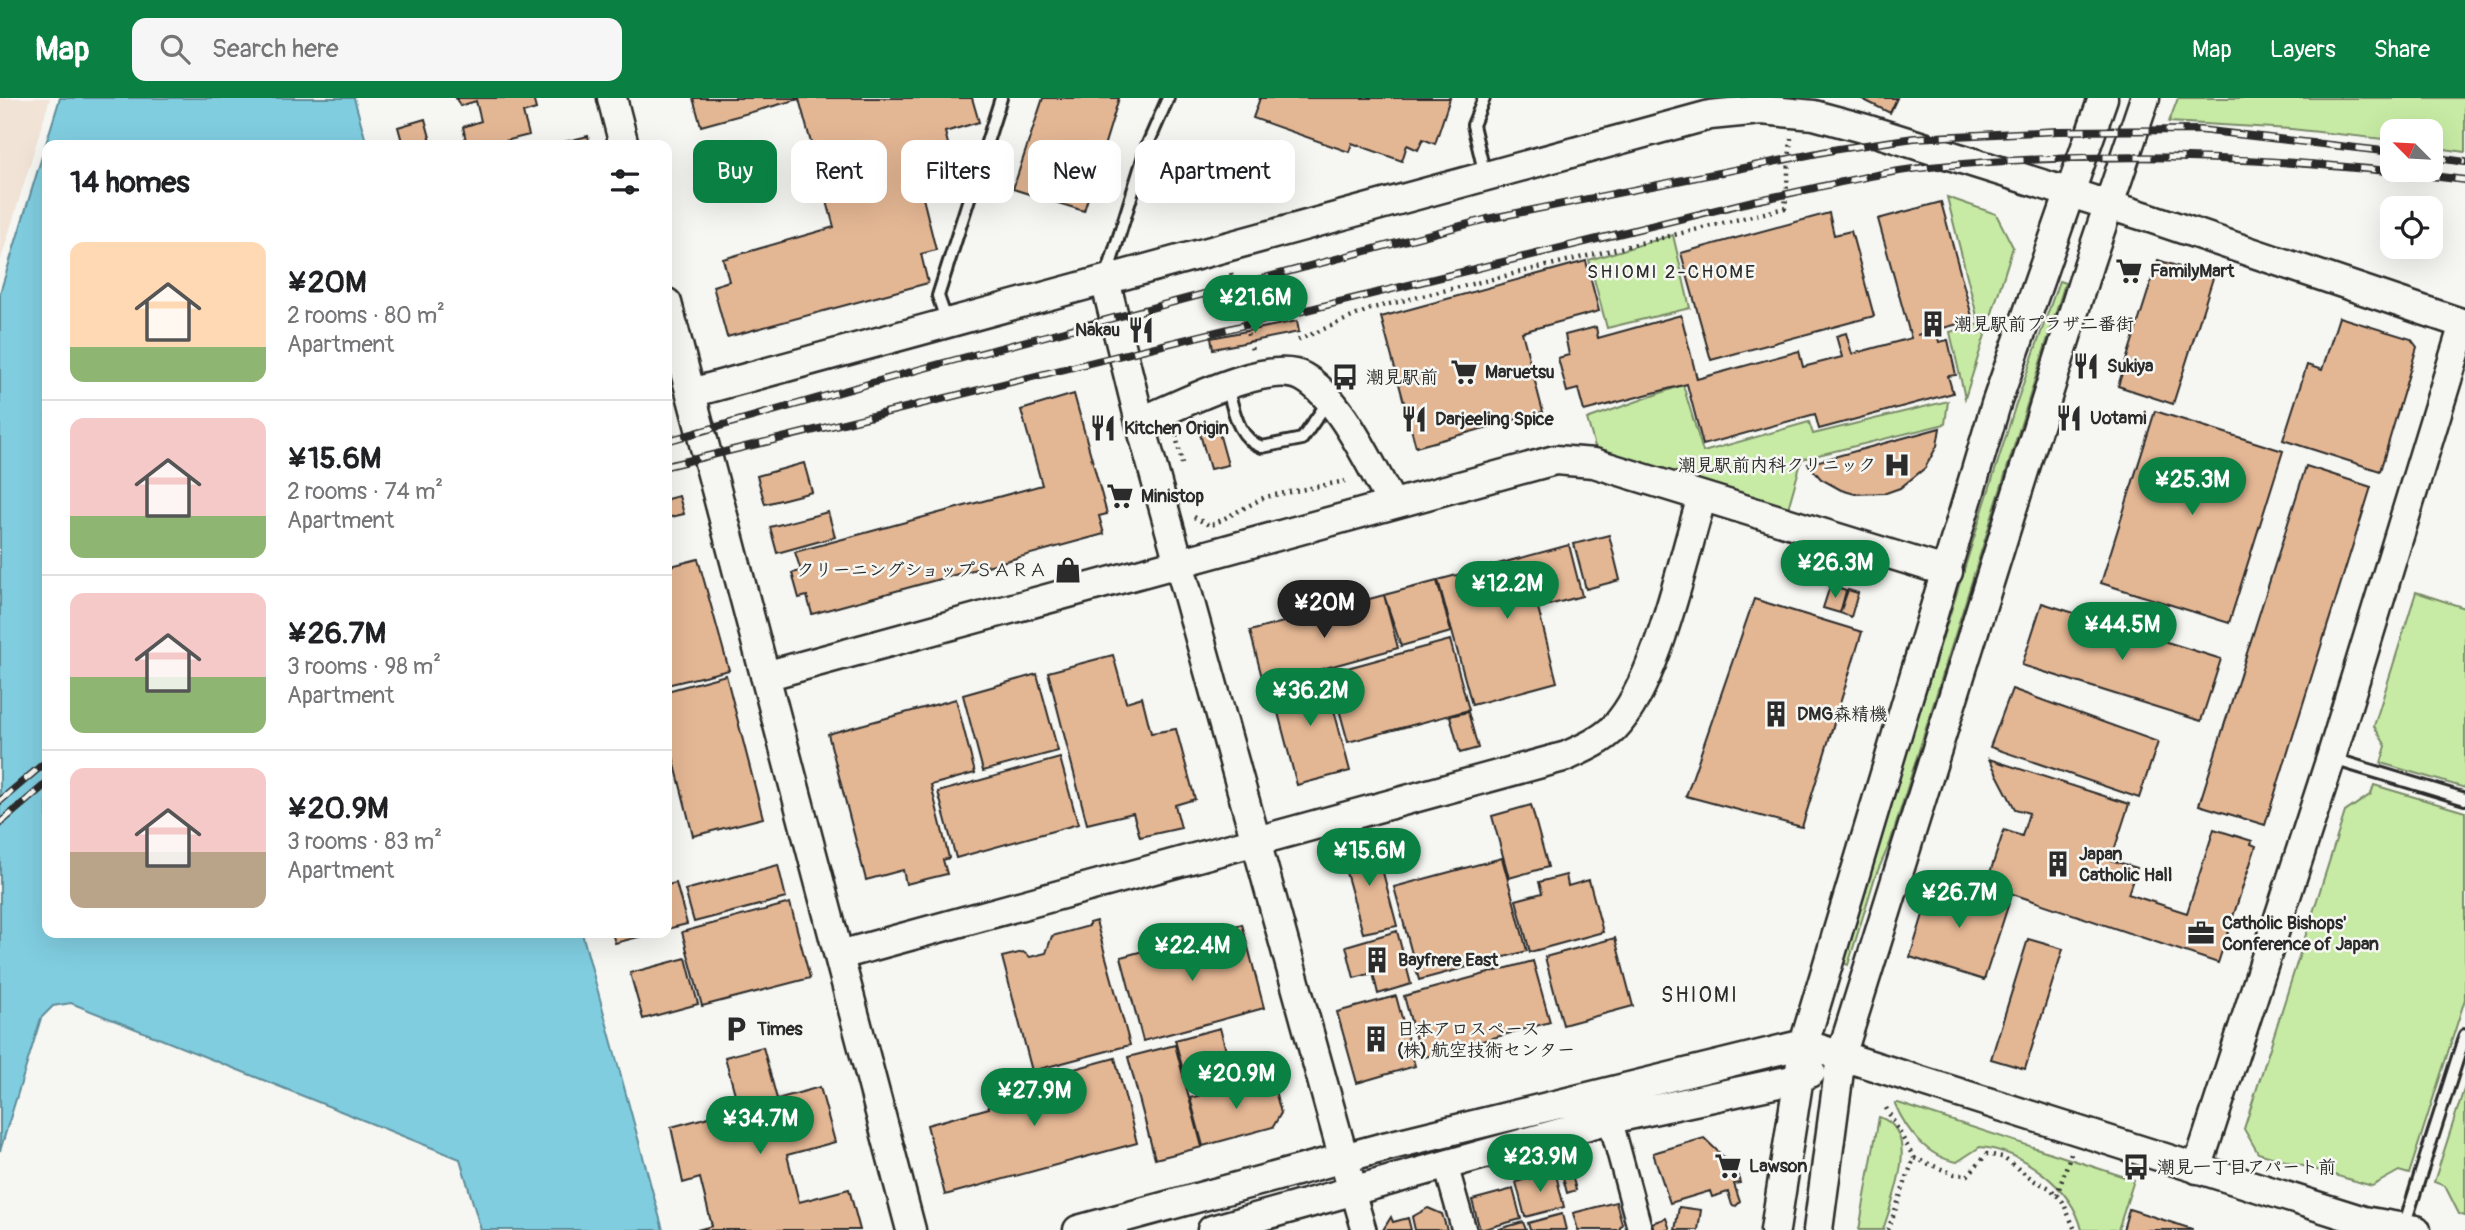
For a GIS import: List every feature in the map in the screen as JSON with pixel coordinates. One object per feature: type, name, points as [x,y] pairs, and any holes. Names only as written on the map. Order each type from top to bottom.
[{"type":"street","points":[[611,98],[623,140]]},
{"type":"street","points":[[1775,1230],[1804,1044],[1948,572],[1996,404],[2103,98]]},
{"type":"street","points":[[1818,1230],[1841,1056],[2108,205],[2145,98]]},
{"type":"street","points":[[691,393],[948,326],[1105,280],[1486,177],[1709,111],[1761,110],[1814,115],[2108,205],[2465,323],[2330,758],[2197,1169]]},
{"type":"street","points":[[1105,280],[1140,422],[1364,1230]]},
{"type":"street","points":[[672,322],[911,1230]]},
{"type":"street","points":[[1140,422],[1227,386],[1278,372],[1290,373],[1308,381],[1329,400],[1392,503]]},
{"type":"street","points":[[765,676],[1392,503],[1542,463],[1572,459],[1948,572]]},
{"type":"street","points":[[840,956],[1567,756],[1592,744],[1612,730],[1641,691],[1702,497]]},
{"type":"street","points":[[1078,1230],[1344,1158],[1804,1044],[2197,1169],[2392,1227]]},
{"type":"street","points":[[1212,1230],[1247,1225],[1610,1119],[1797,1079],[1841,1056]]},
{"type":"street","points":[[1610,1119],[1640,1230]]},
{"type":"street","points":[[1446,1166],[1464,1230]]},
{"type":"lane","points":[[948,326],[938,296],[1001,98]]},
{"type":"lane","points":[[1105,280],[1147,146],[1168,98]]},
{"type":"lane","points":[[1484,98],[1473,125],[1486,177]]},
{"type":"lane","points":[[1227,386],[1246,438],[1262,447],[1302,439],[1329,400]]},
{"type":"lane","points":[[2330,758],[2465,799]]},
{"type":"lane","points":[[2392,1227],[2465,1035]]},
{"type":"path","points":[[1298,341],[1373,308],[1785,208],[1791,137]]},
{"type":"path","points":[[1230,268],[1240,317]]},
{"type":"path","points":[[1238,304],[1290,288]]},
{"type":"path","points":[[1232,291],[1252,350]]},
{"type":"path","points":[[1174,427],[1182,465]]},
{"type":"path","points":[[1193,516],[1210,526],[1265,497],[1345,481]]},
{"type":"path","points":[[1886,1108],[1914,1158],[1954,1174],[1968,1175],[1987,1153],[2002,1157],[2057,1196],[2075,1230]]},
{"type":"path","points":[[1888,1230],[1914,1158]]},
{"type":"path","points":[[2057,1196],[2068,1165]]},
{"type":"shaded area","points":[[0,98],[50,98],[0,262]]},
{"type":"green space","points":[[2178,98],[2465,98],[2465,152],[2443,149],[2443,119],[2380,119],[2380,139],[2291,129],[2169,122]]},
{"type":"green space","points":[[1947,197],[1996,214],[2013,247],[1965,398],[1950,332],[1979,324]]},
{"type":"green space","points":[[1673,235],[1690,308],[1607,328],[1589,260]]},
{"type":"green space","points":[[2059,281],[2065,283],[1890,843],[1875,877],[1848,965],[1841,962],[2015,407]]},
{"type":"green space","points":[[1683,385],[1703,452],[1809,422],[1813,434],[1948,401],[1945,424],[1802,459],[1787,512],[1598,457],[1587,419]]},
{"type":"green space","points":[[2416,592],[2465,608],[2465,788],[2381,763],[2386,746],[2374,726]]},
{"type":"green space","points":[[2374,785],[2465,812],[2465,999],[2409,1174],[2399,1171],[2372,1186],[2258,1153],[2244,1129],[2345,812],[2371,794]]},
{"type":"green space","points":[[2465,1086],[2465,1216],[2459,1214],[2445,1186],[2434,1182]]},
{"type":"green space","points":[[1895,1104],[2134,1180],[2118,1230],[2082,1230],[2068,1199],[2056,1186],[2043,1174],[2012,1156],[1980,1147],[1957,1162],[1936,1154],[1919,1141],[1905,1123]]},
{"type":"green space","points":[[1879,1117],[1892,1125],[1899,1137],[1902,1152],[1897,1186],[1883,1230],[1859,1230]]},
{"type":"water","points":[[60,98],[354,98],[366,140],[47,140]]},
{"type":"water","points":[[42,156],[42,938],[583,938],[663,1230],[481,1230],[460,1159],[71,1003],[53,1006],[41,1018],[0,1151],[0,293]]},
{"type":"building","points":[[456,98],[533,98],[536,109],[523,113],[529,135],[509,140],[466,140],[463,127],[481,121],[476,101],[460,106]]},
{"type":"building","points":[[693,98],[972,98],[979,122],[945,132],[947,140],[901,140],[901,203],[924,203],[936,250],[921,254],[928,283],[727,337],[713,286],[729,281],[723,259],[834,227],[827,203],[887,203],[887,140],[810,140],[799,99],[701,126]]},
{"type":"building","points":[[1043,98],[1119,98],[1106,140],[1029,140]]},
{"type":"building","points":[[1260,98],[1450,98],[1435,144],[1423,139],[1418,150],[1407,145],[1402,161],[1352,143],[1349,152],[1253,118]]},
{"type":"building","points":[[1860,98],[1897,98],[1890,113]]},
{"type":"building","points":[[425,119],[431,140],[402,140],[398,127]]},
{"type":"building","points":[[588,136],[589,140],[572,140]]},
{"type":"building","points":[[1028,144],[1028,194],[1014,189]]},
{"type":"building","name":"潮見駅前プラザ二番街","points":[[1941,202],[1973,320],[1917,335],[1936,331],[1939,342],[1948,340],[1956,375],[1948,376],[1953,393],[1819,429],[1815,414],[1703,445],[1687,384],[1584,411],[1578,389],[1567,392],[1558,358],[1569,355],[1565,335],[1596,327],[1598,338],[1681,315],[1697,379],[1799,351],[1803,367],[1842,357],[1836,336],[1846,333],[1852,354],[1911,338],[1878,219]]},
{"type":"building","points":[[1058,203],[1086,203],[1084,211]]},
{"type":"building","points":[[1829,213],[1834,235],[1851,231],[1874,316],[1711,360],[1681,253]]},
{"type":"building","points":[[2158,260],[2213,278],[2173,404],[2118,386]]},
{"type":"building","name":"Maruetsu","points":[[1586,261],[1599,311],[1522,332],[1543,412],[1416,447],[1381,317]]},
{"type":"building","points":[[2339,317],[2411,339],[2417,347],[2380,471],[2283,440],[2307,365],[2322,370]]},
{"type":"building","points":[[1297,321],[1299,332],[1213,349],[1211,338]]},
{"type":"building","points":[[1074,394],[1107,514],[1099,516],[1104,534],[812,614],[807,596],[799,598],[792,573],[801,571],[795,552],[1042,485],[1021,410]]},
{"type":"building","points":[[2155,411],[2283,451],[2229,623],[2101,583]]},
{"type":"building","points":[[1940,428],[1937,446],[1925,468],[1900,488],[1886,493],[1855,494],[1841,490],[1821,479],[1808,464]]},
{"type":"building","points":[[1218,429],[1228,465],[1210,469],[1200,434]]},
{"type":"building","points":[[804,463],[812,492],[765,504],[757,476]]},
{"type":"building","points":[[2306,466],[2371,487],[2265,825],[2199,805]]},
{"type":"building","points":[[679,496],[684,514],[672,517],[672,498]]},
{"type":"building","points":[[828,512],[835,537],[777,553],[770,527]]},
{"type":"building","points":[[1609,535],[1620,580],[1586,589],[1574,544]]},
{"type":"building","points":[[1569,545],[1582,596],[1538,608],[1557,682],[1472,705],[1438,580]]},
{"type":"building","points":[[698,559],[729,670],[672,684],[672,566]]},
{"type":"building","points":[[1437,581],[1451,632],[1401,646],[1384,595]]},
{"type":"building","points":[[1830,586],[1846,591],[1840,613],[1823,608]]},
{"type":"building","points":[[1848,590],[1858,593],[1851,617],[1840,613]]},
{"type":"building","points":[[1384,595],[1398,648],[1264,685],[1250,631]]},
{"type":"building","name":"DMG森精機","points":[[1754,599],[1862,632],[1802,827],[1686,796]]},
{"type":"building","points":[[2042,603],[2221,659],[2201,721],[2022,665]]},
{"type":"building","points":[[1450,640],[1469,710],[1348,742],[1329,673]]},
{"type":"building","points":[[1113,655],[1126,702],[1142,697],[1151,733],[1176,729],[1195,799],[1175,805],[1181,828],[1140,837],[1133,813],[1087,824],[1048,672]]},
{"type":"building","points":[[1324,672],[1350,771],[1297,785],[1271,686]]},
{"type":"building","points":[[1037,674],[1058,751],[983,771],[963,695]]},
{"type":"building","points":[[726,675],[763,818],[693,836],[672,753],[672,690]]},
{"type":"building","points":[[2012,689],[2158,742],[2139,798],[1990,747]]},
{"type":"building","points":[[956,699],[975,773],[931,785],[949,858],[943,860],[947,874],[906,884],[903,870],[866,880],[828,734]]},
{"type":"building","points":[[1468,712],[1478,748],[1460,753],[1450,716]]},
{"type":"building","points":[[1060,758],[1078,824],[956,858],[938,792]]},
{"type":"building","name":"Japan Catholic Hall","points":[[1989,759],[2129,804],[2111,860],[2137,868],[2128,894],[2187,913],[2214,829],[2252,841],[2251,844],[2256,846],[2218,963],[1986,885],[2004,830],[2022,836],[2029,813],[2015,809]]},
{"type":"building","points":[[1531,805],[1548,867],[1509,878],[1492,816]]},
{"type":"building","points":[[1375,842],[1397,926],[1363,933],[1340,851]]},
{"type":"building","points":[[1502,858],[1527,951],[1419,980],[1394,887]]},
{"type":"building","points":[[778,865],[786,898],[694,922],[685,890]]},
{"type":"building","points":[[1566,875],[1568,886],[1589,880],[1603,932],[1530,952],[1516,900],[1542,893],[1539,882]]},
{"type":"building","points":[[1934,879],[2009,903],[1984,980],[1910,957]]},
{"type":"building","points":[[676,883],[687,924],[672,928],[672,884]]},
{"type":"building","points":[[790,903],[810,978],[702,1006],[682,932]]},
{"type":"building","points":[[1096,921],[1130,1045],[1032,1071],[1002,957],[1023,952],[1030,957],[1046,953],[1052,936],[1089,926],[1089,923]]},
{"type":"building","points":[[1242,924],[1264,1008],[1143,1041],[1121,957]]},
{"type":"building","name":"Bayfrere East","points":[[1397,931],[1411,984],[1378,994],[1373,973],[1354,978],[1346,946]]},
{"type":"building","points":[[614,938],[634,938],[615,943]]},
{"type":"building","points":[[1615,938],[1633,1006],[1563,1025],[1545,957]]},
{"type":"building","points":[[2028,939],[2063,949],[2025,1069],[1991,1059]]},
{"type":"building","points":[[686,958],[698,1004],[643,1019],[630,973]]},
{"type":"building","points":[[1533,961],[1550,1022],[1421,1058],[1404,996]]},
{"type":"building","name":"日本アロスペース (株) 航空技術センター","points":[[1396,996],[1415,1066],[1357,1083],[1337,1012]]},
{"type":"building","points":[[1220,1028],[1233,1077],[1188,1089],[1175,1040]]},
{"type":"building","points":[[1175,1045],[1202,1147],[1155,1159],[1128,1057]]},
{"type":"building","points":[[763,1047],[777,1099],[820,1087],[835,1142],[787,1155],[799,1202],[849,1189],[860,1230],[697,1230],[712,1226],[700,1178],[683,1183],[671,1127],[739,1109],[725,1057]]},
{"type":"building","points":[[1115,1058],[1137,1143],[945,1195],[927,1125],[989,1108],[985,1093]]},
{"type":"building","points":[[1271,1076],[1281,1113],[1273,1127],[1203,1146],[1190,1098]]},
{"type":"building","points":[[1704,1138],[1736,1169],[1740,1183],[1734,1184],[1740,1202],[1736,1206],[1732,1205],[1728,1192],[1712,1197],[1710,1191],[1670,1203],[1653,1153]]},
{"type":"building","points":[[1570,1167],[1576,1190],[1567,1193],[1561,1170]]},
{"type":"building","points":[[1555,1171],[1564,1207],[1525,1217],[1516,1182]]},
{"type":"building","points":[[1513,1189],[1521,1219],[1480,1230],[1472,1200]]},
{"type":"building","points":[[1616,1202],[1622,1224],[1619,1230],[1578,1230],[1573,1213]]},
{"type":"building","points":[[1679,1207],[1701,1210],[1698,1230],[1675,1230]]},
{"type":"building","points":[[1428,1208],[1442,1214],[1447,1230],[1415,1230],[1412,1217]]},
{"type":"building","points":[[2129,1209],[2192,1229],[2192,1230],[2123,1230]]},
{"type":"building","points":[[1562,1214],[1566,1230],[1530,1230],[1528,1223]]},
{"type":"building","points":[[1391,1217],[1393,1222],[1408,1218],[1411,1230],[1383,1230]]},
{"type":"building","points":[[1666,1218],[1670,1230],[1654,1230],[1652,1223]]},
{"type":"building","points":[[1523,1222],[1526,1230],[1499,1230],[1499,1229]]},
{"type":"railway","points":[[672,440],[921,369],[1487,219],[1838,149],[1914,138],[2058,131],[2200,130],[2380,151]]},
{"type":"railway","points":[[672,465],[1753,201],[1863,177],[1997,161],[2131,157],[2265,161],[2465,180]]},
{"type":"railway","points":[[2443,159],[2465,162]]},
{"type":"railway","points":[[0,801],[42,765]]},
{"type":"railway","points":[[0,823],[42,787]]},
{"type":"place","name":"FamilyMart","points":[[2129,271]]},
{"type":"place","name":"潮見駅前プラザ二番街","points":[[1933,324]]},
{"type":"place","name":"Nakau","points":[[1141,330]]},
{"type":"place","name":"Sukiya","points":[[2086,366]]},
{"type":"place","name":"Maruetsu","points":[[1464,372]]},
{"type":"place","name":"潮見駅前","points":[[1345,377]]},
{"type":"place","name":"Uotami","points":[[2069,418]]},
{"type":"place","name":"Darjeeling Spice","points":[[1414,419]]},
{"type":"place","name":"Kitchen Origin","points":[[1103,428]]},
{"type":"place","name":"潮見駅前内科クリニック","points":[[1897,465]]},
{"type":"place","name":"Ministop","points":[[1120,496]]},
{"type":"place","name":"クリーニングショップＳＡＲＡ","points":[[1068,570]]},
{"type":"place","name":"DMG森精機","points":[[1776,714]]},
{"type":"place","name":"Japan Catholic Hall","points":[[2058,864]]},
{"type":"place","name":"Catholic Bishops' Conference of Japan","points":[[2201,933]]},
{"type":"place","name":"Bayfrere East","points":[[1377,960]]},
{"type":"place","name":"Times","points":[[736,1029]]},
{"type":"place","name":"日本アロスペース (株) 航空技術センター","points":[[1376,1039]]},
{"type":"place","name":"Lawson","points":[[1728,1166]]},
{"type":"place","name":"潮見一丁目アパート前","points":[[2136,1167]]},
{"type":"district","name":"SHIOMI 2-CHOME","points":[[1672,271]]},
{"type":"district","name":"SHIOMI","points":[[1700,995]]}]
